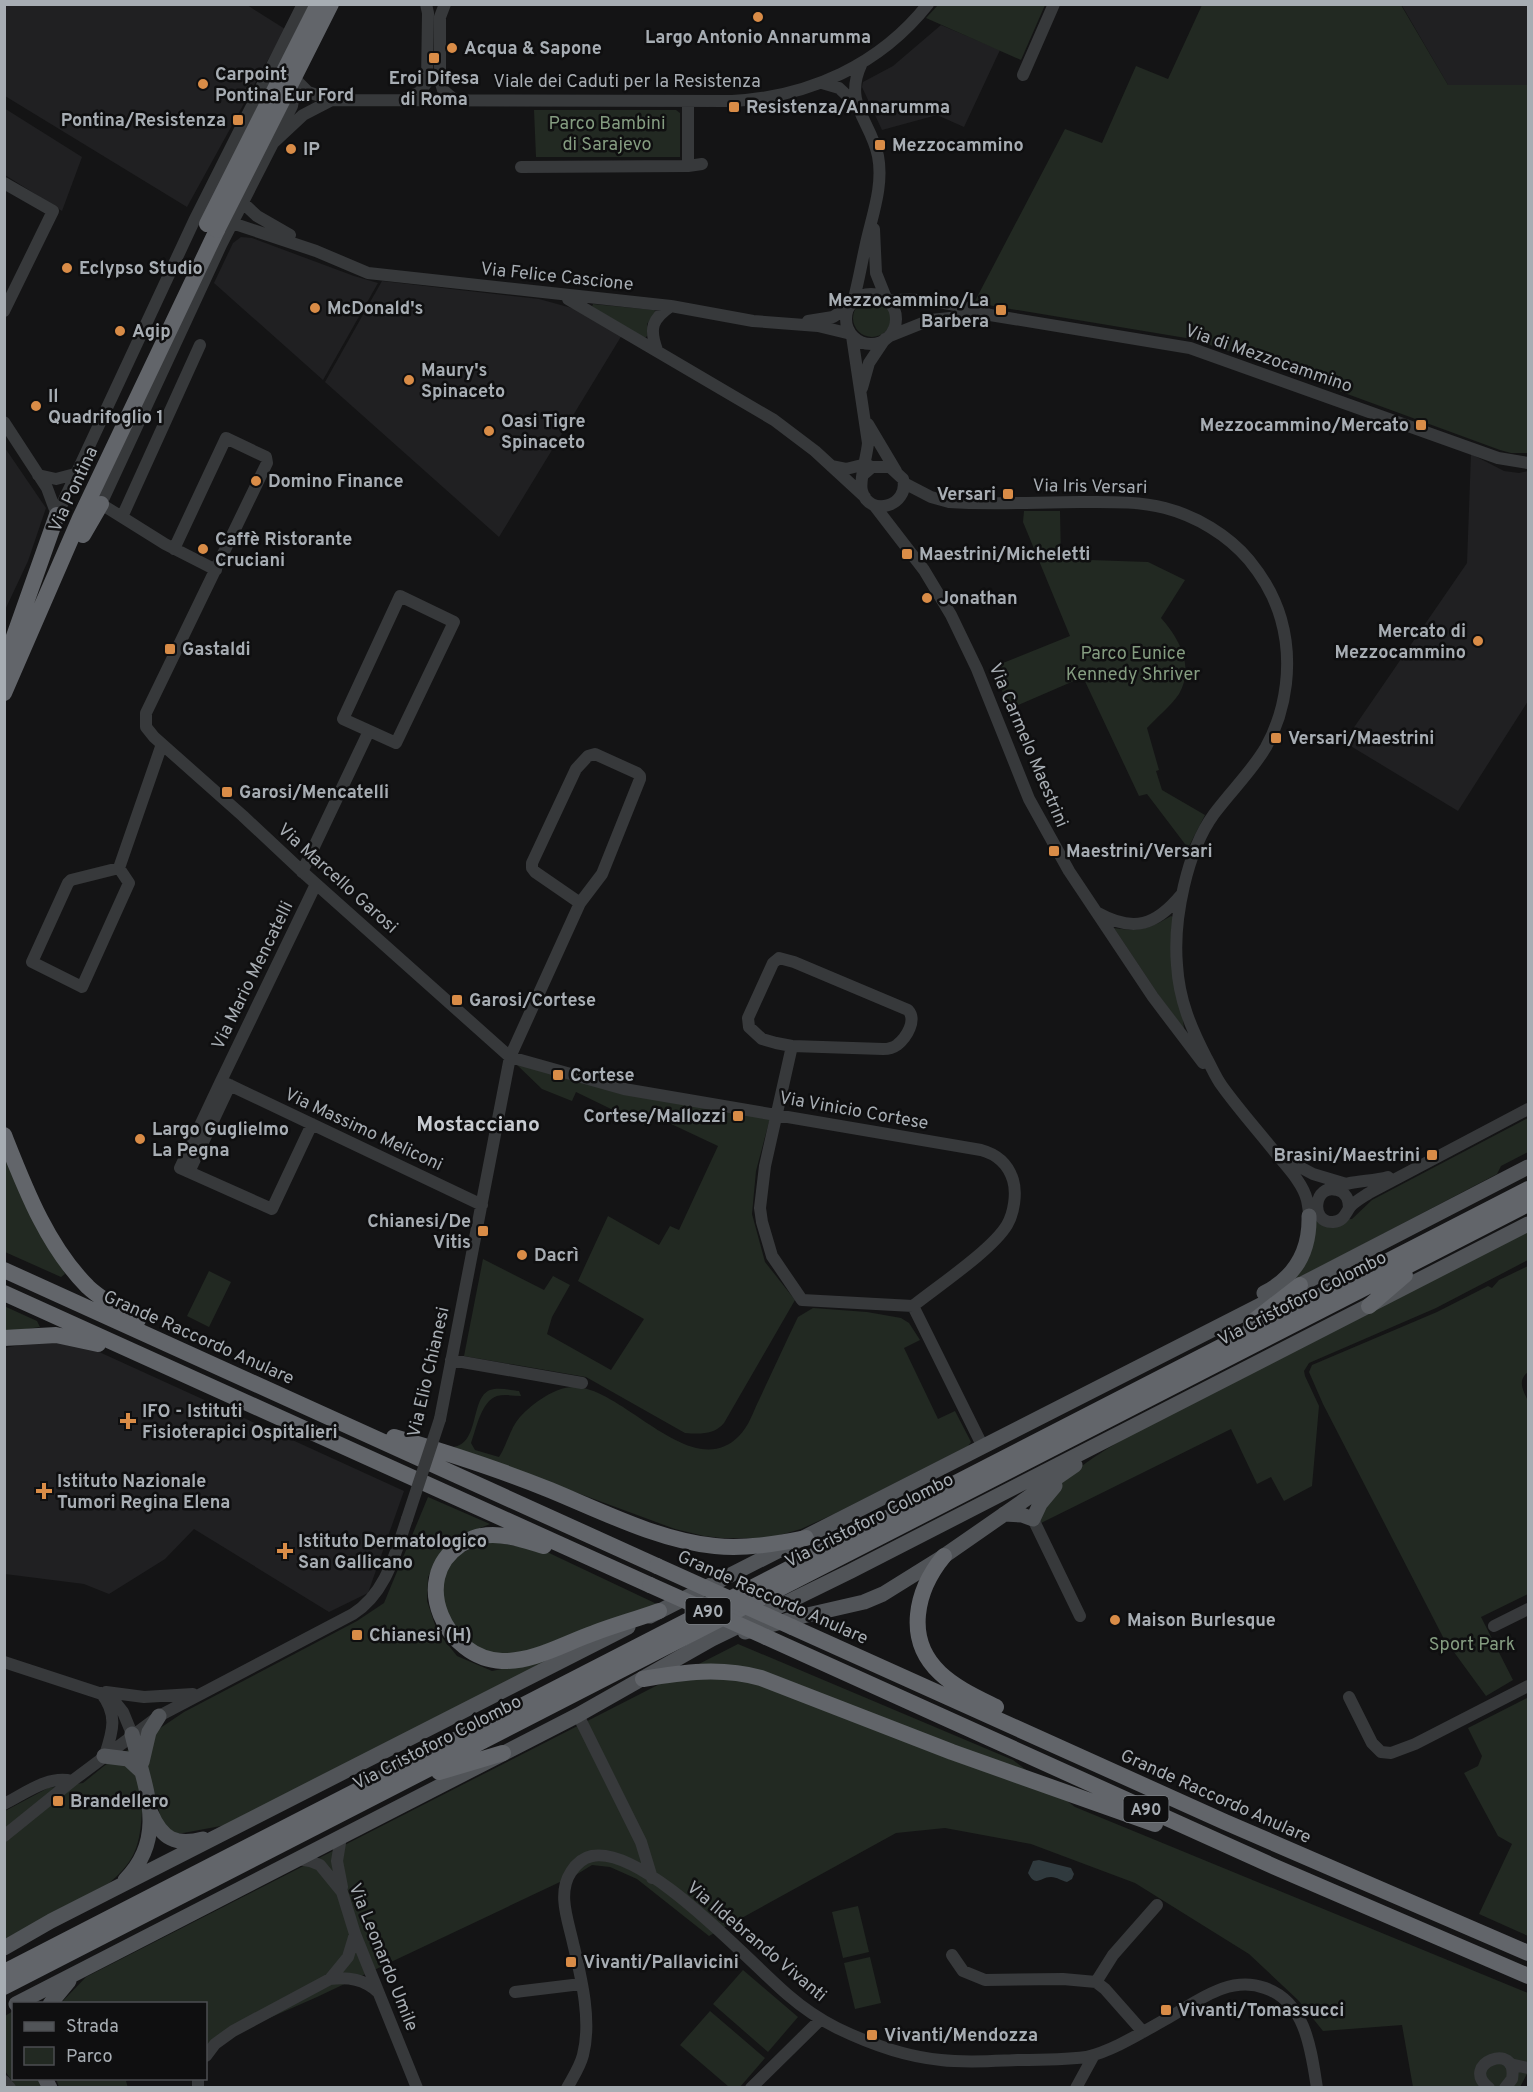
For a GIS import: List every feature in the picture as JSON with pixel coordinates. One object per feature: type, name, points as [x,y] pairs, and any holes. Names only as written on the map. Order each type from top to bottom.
[{"type":"highway","name":"Via Pontina","points":[[4,693],[10,660],[80,518],[212,227],[318,4]]},
{"type":"highway","name":"Via Pontina","points":[[212,227],[329,4]]},
{"type":"highway","points":[[10,660],[101,504]]},
{"type":"highway","points":[[10,660],[30,589],[57,515]]},
{"type":"highway","points":[[4,1135],[27,1188],[54,1242],[69,1266],[101,1298],[208,1362]]},
{"type":"highway","name":"Via Cristoforo Colombo","points":[[4,1972],[1528,1189]]},
{"type":"highway","name":"Via Cristoforo Colombo","points":[[4,1986],[1528,1204]]},
{"type":"highway","points":[[1369,1306],[1395,1282],[1445,1247]]},
{"type":"highway","name":"Grande Raccordo Anulare","points":[[4,1270],[1311,1860],[1528,1953]]},
{"type":"highway","points":[[1180,1368],[1195,1354],[1252,1322],[1300,1286]]},
{"type":"highway","name":"A90","points":[[4,1293],[1275,1867],[1528,1976]]},
{"type":"highway","points":[[4,1338],[56,1335],[134,1351]]},
{"type":"highway","points":[[335,1420],[408,1441],[689,1542],[737,1547],[777,1544],[806,1538]]},
{"type":"highway","points":[[605,1565],[507,1536],[489,1535],[473,1538],[452,1552],[441,1567],[436,1589],[438,1607],[450,1633],[461,1645],[476,1654],[503,1661],[523,1659],[558,1648],[592,1633],[659,1611]]},
{"type":"highway","points":[[944,1556],[928,1576],[918,1607],[919,1636],[929,1660],[942,1675],[955,1684],[1026,1723],[1068,1751]]},
{"type":"highway","points":[[643,1679],[713,1671],[734,1672],[761,1678],[952,1752],[1275,1867]]},
{"type":"highway","points":[[387,1790],[503,1753]]},
{"type":"main road","name":"Via Cristoforo Colombo","points":[[4,1948],[117,1887],[234,1830],[659,1611],[1300,1286],[1528,1167]]},
{"type":"main road","points":[[1083,1396],[1110,1373],[1265,1293],[1285,1280],[1304,1253],[1311,1207]]},
{"type":"main road","name":"Via Cristoforo Colombo","points":[[19,2002],[578,1715],[712,1639],[1118,1435],[1528,1224]]},
{"type":"main road","points":[[712,1639],[871,1600],[944,1556],[1118,1435]]},
{"type":"main road","points":[[1004,1514],[1022,1515],[1033,1519],[1046,1496],[1070,1470]]},
{"type":"main road","points":[[141,1771],[147,1738],[159,1716]]},
{"type":"main road","points":[[117,1887],[144,1857],[150,1838],[150,1811],[132,1734]]},
{"type":"main road","points":[[104,1756],[128,1759],[141,1771]]},
{"type":"main road","points":[[150,1811],[160,1830],[177,1841],[193,1841],[234,1830]]},
{"type":"main road","points":[[51,2002],[63,1986],[81,1970]]},
{"type":"street","points":[[301,9],[329,4]]},
{"type":"street","points":[[399,100],[417,94],[427,82],[428,13],[426,4]]},
{"type":"street","points":[[445,4],[440,17],[440,80],[443,90],[454,100]]},
{"type":"street","name":"Viale dei Caduti per la Resistenza","points":[[332,100],[688,101],[764,99],[821,83],[861,65],[895,39],[928,4]]},
{"type":"street","points":[[1023,75],[1053,4]]},
{"type":"street","name":"Via Pontina","points":[[57,515],[194,221],[301,9]]},
{"type":"street","points":[[278,52],[281,61],[308,92],[332,100]]},
{"type":"street","points":[[861,65],[854,86],[856,104],[878,158],[879,182],[874,212],[847,319],[851,335],[863,416],[868,443],[867,469],[861,483],[869,501],[885,506],[895,503],[902,494],[904,483],[863,416]]},
{"type":"street","points":[[268,72],[278,68],[291,74]]},
{"type":"street","name":"Via Pontina","points":[[101,504],[242,202],[294,99],[295,87],[291,74]]},
{"type":"street","points":[[821,83],[839,88],[856,104]]},
{"type":"street","name":"Via Pontina","points":[[273,143],[303,115],[332,100]]},
{"type":"street","points":[[688,101],[688,166]]},
{"type":"street","points":[[521,167],[702,164]]},
{"type":"street","points":[[4,183],[53,211],[4,311]]},
{"type":"street","name":"Via Felice Cascione","points":[[242,202],[260,218],[316,251]]},
{"type":"street","points":[[861,395],[867,368],[895,327],[896,319],[894,308],[887,299],[875,267],[874,212]]},
{"type":"street","name":"Via Felice Cascione","points":[[232,223],[316,251],[368,273],[671,306],[753,321],[797,323],[851,335]]},
{"type":"street","name":"Via Carmelo Maestrini","points":[[561,295],[774,420],[815,451],[869,501],[924,570],[951,615],[977,669],[1032,806],[1064,864],[1178,1032],[1221,1084]]},
{"type":"street","points":[[852,303],[869,295],[887,299]]},
{"type":"street","name":"Via di Mezzocammino","points":[[887,299],[915,299],[968,308],[990,315],[1190,348],[1498,459],[1528,463]]},
{"type":"street","name":"Via Felice Cascione","points":[[797,323],[833,317],[852,303]]},
{"type":"street","points":[[657,350],[652,335],[654,323],[659,315],[671,306]]},
{"type":"street","name":"Via di Mezzocammino","points":[[888,338],[930,320],[990,315]]},
{"type":"street","points":[[851,335],[866,344],[888,338]]},
{"type":"street","points":[[122,517],[200,345]]},
{"type":"street","points":[[4,422],[49,493],[57,515]]},
{"type":"street","points":[[101,504],[174,549],[216,570],[267,464],[268,460],[265,456],[226,438],[174,549]]},
{"type":"street","points":[[831,466],[846,469],[887,466],[896,471]]},
{"type":"street","points":[[38,474],[56,479],[75,474]]},
{"type":"street","name":"Via Iris Versari","points":[[904,483],[926,495],[949,502],[1103,502],[1163,507],[1189,516],[1220,533],[1242,552],[1257,570],[1276,605],[1284,635],[1287,665],[1283,702],[1275,727],[1264,749],[1210,820],[1192,862],[1181,895],[1176,962],[1182,1003],[1190,1025],[1221,1084],[1277,1154],[1296,1180],[1311,1207]]},
{"type":"street","name":"Via Marcello Garosi","points":[[216,570],[146,713],[145,724],[150,733],[510,1058]]},
{"type":"street","points":[[400,596],[454,622],[396,743],[369,731],[343,719],[400,596]]},
{"type":"street","points":[[302,872],[369,731]]},
{"type":"street","points":[[119,868],[162,744]]},
{"type":"street","name":"Via Elio Chianesi","points":[[4,1836],[132,1734],[199,1693],[364,1607],[384,1580],[440,1419],[510,1058],[580,903],[602,874],[640,777],[637,772],[595,754],[588,756],[576,769],[532,863],[535,872],[580,903]]},
{"type":"street","points":[[119,868],[129,883],[82,987],[32,962],[68,883],[119,868]]},
{"type":"street","name":"Via Mario Mencatelli","points":[[312,1125],[272,1209],[185,1170],[316,884]]},
{"type":"street","points":[[1095,911],[1121,923],[1144,923],[1165,913],[1181,895]]},
{"type":"street","points":[[779,958],[794,962],[907,1009],[912,1016],[912,1023],[906,1034],[892,1048],[792,1046],[766,1041],[753,1032],[747,1024],[773,963],[779,958]]},
{"type":"street","points":[[1178,1032],[1188,1033],[1190,1025]]},
{"type":"street","points":[[792,1046],[764,1173],[760,1203],[761,1217],[774,1260],[802,1300],[913,1306],[983,1447]]},
{"type":"street","name":"Via Vinicio Cortese","points":[[510,1058],[616,1087],[981,1150],[994,1155],[1005,1165],[1012,1176],[1014,1191],[1010,1218],[1005,1227],[982,1251],[913,1306]]},
{"type":"street","name":"Via Massimo Meliconi","points":[[226,1083],[482,1205]]},
{"type":"street","points":[[1406,1172],[1370,1182],[1338,1186],[1323,1192],[1311,1207],[1325,1220],[1335,1222],[1344,1217],[1349,1208],[1369,1193],[1528,1109]]},
{"type":"street","points":[[1277,1154],[1338,1186],[1349,1202],[1349,1208]]},
{"type":"street","points":[[450,1360],[582,1383]]},
{"type":"street","points":[[1033,1519],[1080,1616]]},
{"type":"street","points":[[1494,1626],[1528,1609]]},
{"type":"street","points":[[4,1662],[111,1696],[130,1725],[132,1734]]},
{"type":"street","points":[[1349,1697],[1372,1743],[1382,1752],[1391,1754],[1528,1686]]},
{"type":"street","points":[[99,1691],[149,1697],[199,1693]]},
{"type":"street","points":[[99,1691],[108,1703],[114,1719],[104,1756]]},
{"type":"street","points":[[578,1715],[638,1835],[652,1878]]},
{"type":"street","points":[[4,1804],[50,1780],[72,1780]]},
{"type":"street","points":[[341,1837],[337,1861],[342,1892]]},
{"type":"street","name":"Via Ildebrando Vivanti","points":[[567,2088],[581,2062],[586,2025],[581,1984],[565,1904],[565,1885],[571,1872],[583,1859],[600,1856],[622,1861],[652,1878],[723,1933],[788,1996],[821,2019],[869,2041],[912,2055],[938,2060],[1065,2059],[1094,2055],[1143,2032],[1208,1994],[1223,1987],[1246,1984],[1264,1988],[1287,2000],[1299,2016],[1308,2042],[1317,2088]]},
{"type":"street","name":"Via Leonardo Umile","points":[[297,1859],[320,1865],[342,1892],[355,1934],[417,2088]]},
{"type":"street","points":[[1096,1982],[1113,1955],[1157,1905]]},
{"type":"street","points":[[207,2055],[215,2044],[234,2031],[330,1979],[348,1957],[355,1934]]},
{"type":"street","points":[[952,1955],[963,1971],[985,1980],[1063,1979],[1096,1982],[1143,2032]]},
{"type":"street","points":[[330,1979],[357,1980],[366,1983],[378,1993]]},
{"type":"street","points":[[514,1992],[581,1984]]},
{"type":"street","points":[[751,2088],[821,2019]]},
{"type":"street","points":[[1076,2088],[1094,2055]]},
{"type":"street","points":[[1489,2088],[1482,2080],[1481,2069],[1487,2061],[1496,2058],[1520,2066],[1505,2088]]},
{"type":"street","points":[[4,2081],[10,2088]]},
{"type":"shaded area","points":[[1401,4],[1528,5],[1528,85],[1448,85]]},
{"type":"shaded area","points":[[4,5],[247,5],[285,29],[187,207],[5,96]]},
{"type":"shaded area","points":[[941,25],[1000,50],[964,127],[937,115],[882,130],[862,87],[863,82],[893,66]]},
{"type":"shaded area","points":[[4,108],[82,157],[62,211],[5,175]]},
{"type":"shaded area","points":[[241,237],[252,238],[378,283],[323,380],[214,283],[233,243]]},
{"type":"shaded area","points":[[382,281],[539,299],[579,310],[622,335],[499,537],[325,382]]},
{"type":"shaded area","points":[[5,448],[46,508],[28,561],[5,610]]},
{"type":"shaded area","points":[[1471,454],[1504,471],[1519,473],[1528,471],[1528,701],[1458,811],[1344,742],[1467,563]]},
{"type":"shaded area","name":"IFO - Istituti Fisioterapici Ospitalieri","points":[[53,1341],[97,1351],[404,1491],[368,1593],[329,1612],[194,1529],[165,1559],[109,1594],[84,1584],[5,1574],[4,1348]]},
{"type":"shaded area","points":[[1039,1860],[1071,1868],[1074,1874],[1072,1879],[1067,1882],[1051,1877],[1038,1881],[1033,1880],[1028,1873],[1033,1861]]},
{"type":"green space","points":[[938,5],[1045,5],[1021,60],[926,18]]},
{"type":"green space","points":[[1202,5],[1401,5],[1448,85],[1528,85],[1528,453],[1511,453],[1500,450],[1320,384],[1316,375],[1248,350],[1240,355],[1192,339],[993,306],[975,301],[1065,129],[1102,143],[1136,66],[1168,79]]},
{"type":"green space","name":"Parco Bambini di Sarajevo","points":[[534,110],[676,110],[680,113],[680,157],[536,157]]},
{"type":"green space","points":[[872,299],[886,304],[891,318],[886,332],[872,337],[858,332],[853,318],[858,304]]},
{"type":"green space","points":[[593,304],[656,312],[647,324],[645,338],[592,307]]},
{"type":"green space","name":"Parco Eunice Kennedy Shriver","points":[[1024,511],[1060,511],[1061,559],[1148,562],[1185,580],[1161,618],[1174,635],[1183,653],[1184,684],[1168,708],[1147,728],[1162,790],[1205,815],[1188,848],[1147,794],[1139,796],[1083,677],[1009,709],[993,667],[1070,636],[1023,522]]},
{"type":"green space","points":[[1173,917],[1184,1029],[1114,928],[1131,930],[1144,928]]},
{"type":"green space","points":[[516,1064],[770,1118],[756,1171],[752,1214],[765,1262],[795,1300],[724,1423],[716,1430],[685,1433],[586,1377],[464,1356],[483,1259],[544,1290],[553,1276],[570,1285],[552,1317],[547,1334],[611,1370],[644,1319],[578,1281],[608,1216],[659,1245],[670,1226],[679,1230],[718,1146],[650,1114],[644,1125],[576,1092],[572,1101],[542,1089]]},
{"type":"green space","points":[[1528,1118],[1528,1152],[1501,1166],[1497,1174],[1295,1280],[1313,1220],[1352,1219],[1372,1200]]},
{"type":"green space","points":[[4,1149],[65,1274],[61,1277],[5,1252]]},
{"type":"green space","points":[[1528,1231],[1528,1260],[1436,1308],[1309,1363],[1304,1371],[1305,1376],[1319,1406],[1312,1486],[1284,1501],[1271,1477],[1257,1484],[1231,1429],[1039,1524],[1050,1496],[1061,1484],[1087,1462],[1115,1444]]},
{"type":"green space","name":"Sport Park","points":[[1528,1266],[1528,1372],[1522,1382],[1528,1401],[1528,1594],[1481,1617],[1513,1680],[1486,1696],[1443,1637],[1323,1404],[1309,1372],[1312,1365],[1437,1312],[1488,1286],[1492,1288],[1499,1280]]},
{"type":"green space","points":[[209,1271],[231,1282],[209,1327],[187,1316]]},
{"type":"green space","points":[[4,1306],[37,1321],[40,1327],[5,1332]]},
{"type":"green space","points":[[813,1308],[867,1312],[901,1318],[909,1323],[920,1340],[904,1348],[938,1419],[955,1411],[971,1442],[968,1446],[834,1514],[801,1529],[770,1538],[721,1538],[675,1529],[453,1447],[462,1444],[467,1438],[480,1402],[490,1390],[519,1391],[521,1396],[500,1395],[491,1399],[477,1424],[471,1443],[475,1450],[499,1457],[514,1426],[525,1412],[553,1392],[575,1387],[594,1391],[615,1402],[679,1442],[700,1449],[720,1448],[739,1436],[746,1428],[798,1317]]},
{"type":"green space","points":[[428,1497],[490,1524],[465,1534],[440,1553],[428,1577],[427,1601],[437,1631],[457,1656],[492,1671],[555,1658],[226,1825],[178,1834],[162,1825],[158,1806],[142,1811],[140,1833],[135,1851],[118,1875],[109,1883],[5,1939],[5,1811],[48,1788],[83,1783],[104,1766],[184,1712],[357,1621],[384,1603]]},
{"type":"green space","points":[[484,1540],[547,1552],[659,1605],[522,1653],[497,1654],[476,1650],[451,1629],[442,1596],[443,1579],[451,1560]]},
{"type":"green space","points":[[738,1644],[1013,1760],[1075,1807],[1528,1993],[1528,2072],[1520,2087],[1413,2087],[1402,2025],[1323,2031],[1299,2001],[1249,1954],[1135,1883],[1031,1844],[945,1828],[896,1833],[709,1936],[637,1879],[610,1867],[592,1865],[317,1997],[207,2046],[207,2002],[62,2002],[86,1977]]},
{"type":"green space","points":[[1527,1698],[1528,1936],[1479,1914],[1512,1844],[1498,1836],[1464,1773],[1478,1766],[1482,1756],[1468,1728]]},
{"type":"green space","points":[[858,1906],[869,1952],[843,1958],[832,1912]]},
{"type":"green space","points":[[870,1957],[881,2003],[855,2009],[844,1963]]},
{"type":"green space","points":[[743,1970],[798,2017],[768,2052],[713,2004]]},
{"type":"green space","points":[[710,2011],[765,2058],[740,2087],[729,2087],[680,2045]]},
{"type":"green space","points":[[12,2012],[12,2080],[40,2080],[44,2087],[16,2087],[5,2071],[5,2016]]},
{"type":"green space","points":[[57,2080],[129,2080],[126,2081],[128,2088],[59,2087]]},
{"type":"place","name":"Largo Antonio Annarumma","points":[[758,17]]},
{"type":"place","name":"Acqua & Sapone","points":[[452,48]]},
{"type":"place","name":"Eroi Difesa di Roma","points":[[434,58]]},
{"type":"place","name":"Carpoint Pontina Eur Ford","points":[[203,84]]},
{"type":"place","name":"Resistenza/Annarumma","points":[[734,107]]},
{"type":"place","name":"Pontina/Resistenza","points":[[238,120]]},
{"type":"place","name":"Mezzocammino","points":[[880,145]]},
{"type":"place","name":"IP","points":[[291,149]]},
{"type":"place","name":"Eclypso Studio","points":[[67,268]]},
{"type":"place","name":"McDonald's","points":[[315,308]]},
{"type":"place","name":"Mezzocammino/La Barbera","points":[[1001,310]]},
{"type":"place","name":"Agip","points":[[120,331]]},
{"type":"place","name":"Maury's Spinaceto","points":[[409,380]]},
{"type":"place","name":"Il Quadrifoglio 1","points":[[36,406]]},
{"type":"place","name":"Mezzocammino/Mercato","points":[[1421,425]]},
{"type":"place","name":"Oasi Tigre Spinaceto","points":[[489,431]]},
{"type":"place","name":"Domino Finance","points":[[256,481]]},
{"type":"place","name":"Versari","points":[[1008,494]]},
{"type":"place","name":"Caffè Ristorante Cruciani","points":[[203,549]]},
{"type":"place","name":"Maestrini/Micheletti","points":[[907,554]]},
{"type":"place","name":"Jonathan","points":[[927,598]]},
{"type":"place","name":"Mercato di Mezzocammino","points":[[1478,641]]},
{"type":"place","name":"Gastaldi","points":[[170,649]]},
{"type":"place","name":"Versari/Maestrini","points":[[1276,738]]},
{"type":"place","name":"Garosi/Mencatelli","points":[[227,792]]},
{"type":"place","name":"Maestrini/Versari","points":[[1054,851]]},
{"type":"place","name":"Garosi/Cortese","points":[[457,1000]]},
{"type":"place","name":"Cortese","points":[[558,1075]]},
{"type":"place","name":"Cortese/Mallozzi","points":[[738,1116]]},
{"type":"place","name":"Largo Guglielmo La Pegna","points":[[140,1139]]},
{"type":"place","name":"Brasini/Maestrini","points":[[1432,1155]]},
{"type":"place","name":"Chianesi/De Vitis","points":[[483,1231]]},
{"type":"place","name":"Dacrì","points":[[522,1255]]},
{"type":"place","name":"IFO - Istituti Fisioterapici Ospitalieri","points":[[128,1421]]},
{"type":"place","name":"Istituto Nazionale Tumori Regina Elena","points":[[44,1491]]},
{"type":"place","name":"Istituto Dermatologico San Gallicano","points":[[285,1551]]},
{"type":"place","name":"Maison Burlesque","points":[[1115,1620]]},
{"type":"place","name":"Chianesi (H)","points":[[357,1635]]},
{"type":"place","name":"Brandellero","points":[[58,1801]]},
{"type":"place","name":"Vivanti/Pallavicini","points":[[571,1962]]},
{"type":"place","name":"Vivanti/Tomassucci","points":[[1166,2010]]},
{"type":"place","name":"Vivanti/Mendozza","points":[[872,2035]]},
{"type":"district","name":"Mostacciano","points":[[478,1124]]}]
